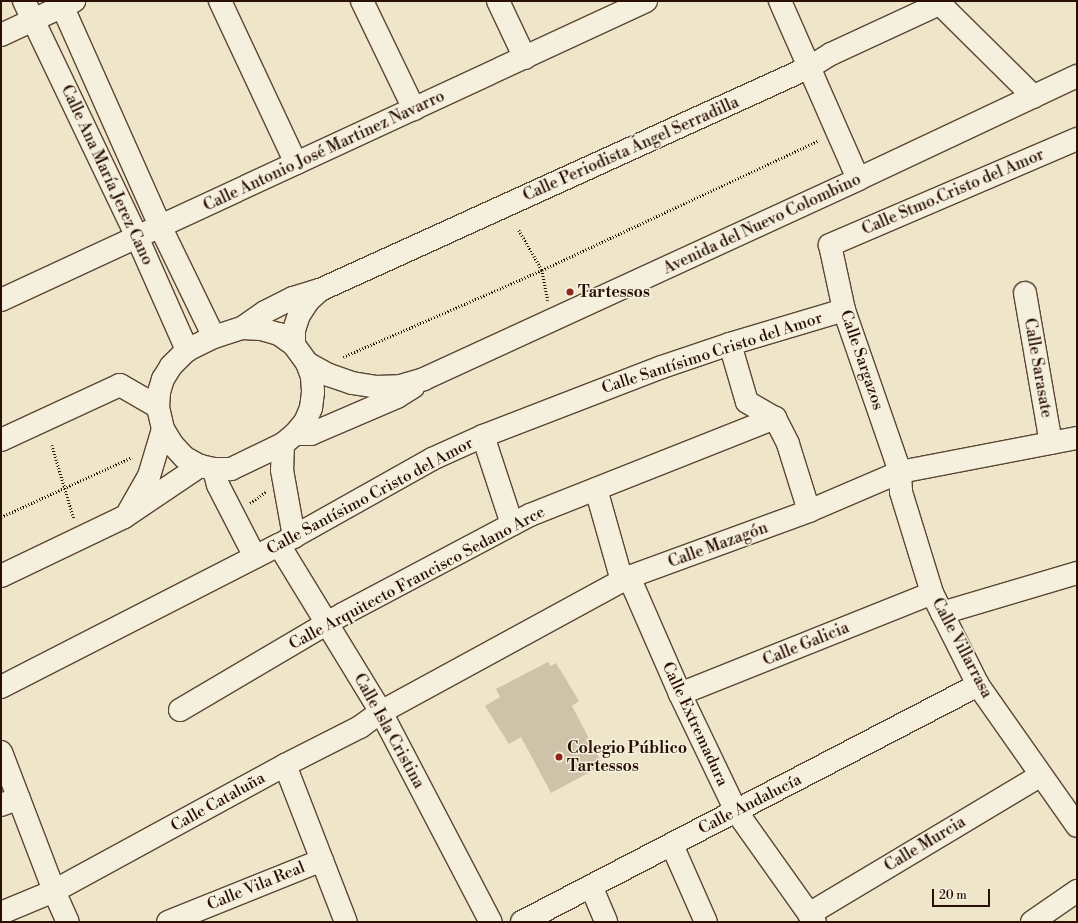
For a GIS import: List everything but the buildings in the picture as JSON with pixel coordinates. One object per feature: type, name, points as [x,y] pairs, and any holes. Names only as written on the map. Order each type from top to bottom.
[{"type":"street","points":[[220,1],[296,163]]},
{"type":"street","points":[[362,1],[414,109]]},
{"type":"street","points":[[498,1],[525,58]]},
{"type":"street","points":[[780,1],[858,179]]},
{"type":"street","name":"Calle Antonio José Martinez Navarro","points":[[1,300],[643,2]]},
{"type":"street","points":[[938,2],[1034,96]]},
{"type":"street","name":"Calle Periodista Ángel Serradilla","points":[[242,328],[265,312],[293,298],[320,290],[810,67],[832,54],[938,2]]},
{"type":"street","points":[[1,35],[28,10],[65,3]]},
{"type":"street","name":"Calle Ana María Jerez Cano","points":[[65,3],[160,226],[214,337]]},
{"type":"street","name":"Calle Ana María Jerez Cano","points":[[28,10],[137,237],[187,350]]},
{"type":"street","name":"Avenida del Nuevo Colombino","points":[[289,439],[311,434],[390,400],[424,379],[858,179],[1077,76]]},
{"type":"street","name":"Calle Stmo.Cristo del Amor","points":[[830,245],[1077,139]]},
{"type":"street","name":"Calle Sargazos","points":[[830,245],[844,310],[900,472]]},
{"type":"street","name":"Calle Periodista Ángel Serradilla","points":[[294,345],[294,330],[299,315],[308,301],[320,290]]},
{"type":"street","name":"Calle Sarasate","points":[[1025,293],[1051,443]]},
{"type":"street","name":"Calle Santísimo Cristo del Amor","points":[[1,687],[287,541],[432,459],[483,436],[662,367],[730,344],[844,310]]},
{"type":"street","points":[[242,328],[261,329],[278,334],[294,345],[307,363],[312,377],[313,392],[311,408],[305,422],[289,439],[231,469],[207,467],[184,457],[172,444],[163,429],[158,407],[159,392],[163,379],[171,366],[187,350],[214,337],[242,328]]},
{"type":"street","points":[[730,344],[747,402],[775,418],[788,444],[809,511]]},
{"type":"street","name":"Avenida del Nuevo Colombino","points":[[307,363],[329,375],[352,383],[376,387],[400,386],[424,379]]},
{"type":"street","points":[[1,440],[120,385],[158,407]]},
{"type":"street","name":"Calle Arquitecto Francisco Sedano Arce","points":[[180,710],[327,624],[530,515],[775,418]]},
{"type":"street","points":[[124,518],[138,498],[149,476],[163,429]]},
{"type":"street","points":[[483,436],[512,524]]},
{"type":"street","name":"Calle Mazagón","points":[[381,712],[626,579],[809,511],[900,472],[1077,438]]},
{"type":"street","points":[[287,541],[282,470],[289,439]]},
{"type":"street","points":[[1,576],[124,518],[207,467]]},
{"type":"street","points":[[207,467],[218,485],[254,557]]},
{"type":"street","name":"Calle Villarrasa","points":[[900,472],[901,492],[932,594],[978,685],[1077,826]]},
{"type":"street","name":"Calle Extremadura","points":[[596,489],[626,579],[736,811],[812,918]]},
{"type":"street","name":"Calle Isla Cristina","points":[[287,541],[327,624],[381,712],[491,922]]},
{"type":"street","points":[[942,613],[1077,573]]},
{"type":"street","name":"Calle Galicia","points":[[680,694],[932,594]]},
{"type":"street","name":"Calle Andalucía","points":[[522,922],[978,685]]},
{"type":"street","name":"Calle Cataluña","points":[[1,913],[54,891],[285,765],[360,727],[381,712]]},
{"type":"street","points":[[1,752],[10,802],[68,922]]},
{"type":"street","points":[[285,765],[346,922]]},
{"type":"street","name":"Calle Murcia","points":[[812,918],[1041,775]]},
{"type":"street","points":[[672,845],[706,922]]},
{"type":"street","name":"Calle Vila Real","points":[[168,922],[322,860]]},
{"type":"street","points":[[591,886],[606,922]]},
{"type":"street","points":[[1032,922],[1077,891]]},
{"type":"path","points":[[338,360],[542,270],[821,139]]},
{"type":"path","points":[[519,230],[542,270],[549,307]]},
{"type":"path","points":[[52,445],[76,524]]},
{"type":"path","points":[[1,517],[134,456]]},
{"type":"path","points":[[247,505],[270,489]]},
{"type":"shaded area","points":[[548,662],[551,666],[556,663],[579,701],[572,706],[603,765],[551,793],[521,737],[509,744],[485,706],[500,697],[496,689]]},
{"type":"place","name":"Tartessos","points":[[570,292]]},
{"type":"place","name":"Colegio Público Tartessos","points":[[559,757]]}]
